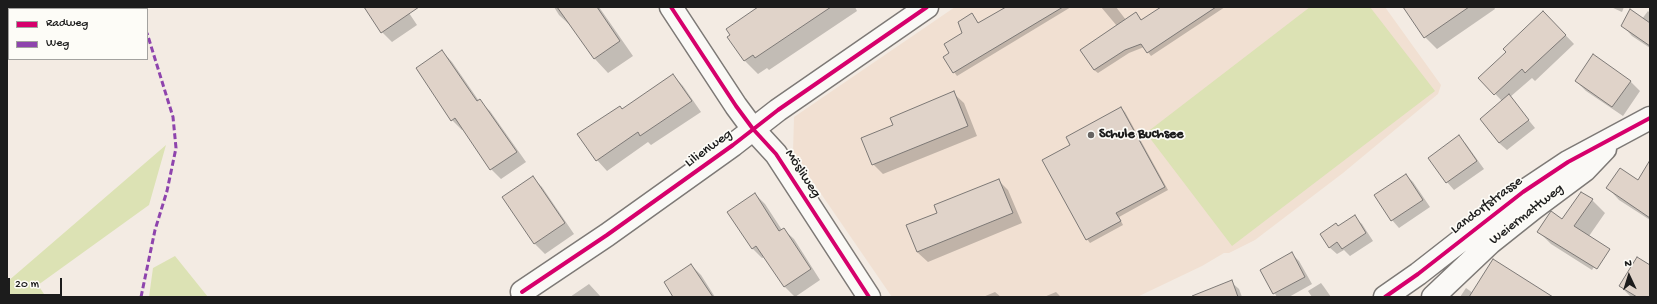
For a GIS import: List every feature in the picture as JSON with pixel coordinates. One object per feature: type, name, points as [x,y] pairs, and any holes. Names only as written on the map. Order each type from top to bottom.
[{"type":"street","name":"Mösliweg","points":[[671,7],[736,106],[753,129],[776,154],[869,297]]},
{"type":"street","name":"Lilienweg","points":[[522,292],[607,235],[733,145],[778,110],[927,7]]},
{"type":"street","name":"Landorfstrasse","points":[[1385,297],[1418,274],[1523,192],[1568,162],[1650,118]]},
{"type":"street","name":"Weiermattweg","points":[[1433,297],[1490,243],[1585,170],[1622,133]]},
{"type":"shaded area","name":"Schule Buchsee","points":[[955,7],[1385,7],[1441,85],[1438,94],[1343,173],[1255,240],[1229,253],[1224,253],[1202,266],[1137,297],[892,297],[793,153],[794,117]]},
{"type":"green space","points":[[1310,7],[1370,7],[1435,91],[1232,246],[1146,133]]},
{"type":"green space","points":[[166,145],[149,205],[38,285],[46,297],[7,297],[7,282]]},
{"type":"green space","points":[[175,256],[208,297],[149,297],[153,268]]},
{"type":"building","points":[[364,7],[419,7],[381,33]]},
{"type":"building","points":[[557,7],[597,7],[620,41],[594,59]]},
{"type":"building","points":[[758,7],[831,7],[755,58],[753,55],[744,61],[727,37],[730,35],[726,29]]},
{"type":"building","points":[[1006,7],[1063,7],[953,73],[943,57],[949,53],[944,44],[962,33],[958,22],[972,13],[978,23]]},
{"type":"building","points":[[1161,7],[1216,7],[1147,53],[1141,44],[1125,50],[1094,70],[1080,50],[1136,12],[1141,20]]},
{"type":"building","points":[[1403,7],[1469,7],[1424,38]]},
{"type":"building","points":[[1630,9],[1650,23],[1650,46],[1621,26]]},
{"type":"building","points":[[1543,11],[1566,35],[1525,73],[1522,69],[1494,95],[1478,78],[1506,52],[1503,49]]},
{"type":"building","points":[[442,50],[477,101],[480,99],[517,152],[490,170],[455,118],[451,121],[416,68]]},
{"type":"building","points":[[1593,54],[1631,81],[1612,107],[1575,81]]},
{"type":"building","points":[[673,74],[692,101],[640,136],[638,132],[596,161],[577,134],[620,106],[622,109]]},
{"type":"building","points":[[954,91],[968,126],[872,165],[861,138],[893,125],[890,118]]},
{"type":"building","points":[[1509,94],[1529,120],[1499,143],[1480,119]]},
{"type":"building","points":[[1121,107],[1165,187],[1116,213],[1121,221],[1086,240],[1042,160],[1070,145],[1066,137]]},
{"type":"building","points":[[1459,135],[1477,161],[1446,183],[1428,158]]},
{"type":"building","points":[[1650,160],[1650,218],[1606,188],[1620,168],[1638,180]]},
{"type":"building","points":[[1406,174],[1423,200],[1391,221],[1374,195]]},
{"type":"building","points":[[533,176],[565,223],[534,244],[502,197]]},
{"type":"building","points":[[999,179],[1013,213],[917,252],[906,225],[937,213],[934,205]]},
{"type":"building","points":[[1581,192],[1593,199],[1574,226],[1610,249],[1597,269],[1537,232],[1551,211],[1562,219]]},
{"type":"building","points":[[755,193],[779,231],[784,228],[811,269],[784,287],[756,246],[752,249],[727,212]]},
{"type":"building","points":[[1355,215],[1366,233],[1342,249],[1337,242],[1329,248],[1320,234],[1336,223],[1338,226]]},
{"type":"building","points":[[1292,252],[1305,277],[1273,294],[1260,270]]},
{"type":"building","points":[[1637,257],[1650,265],[1650,297],[1637,297],[1619,286]]},
{"type":"building","points":[[1493,259],[1553,297],[1469,297]]},
{"type":"building","points":[[691,264],[713,297],[673,297],[664,282]]},
{"type":"building","points":[[1232,280],[1238,297],[1192,297],[1192,296]]},
{"type":"marked path","points":[[141,297],[155,230],[167,191],[176,148],[173,117],[148,36]]},
{"type":"cycle path","points":[[671,7],[736,106],[753,129],[776,154],[869,297]]},
{"type":"cycle path","points":[[522,292],[607,235],[733,145],[778,110],[927,7]]},
{"type":"cycle path","points":[[1385,297],[1418,274],[1523,192],[1568,162],[1650,118]]},
{"type":"place","name":"Schule Buchsee","points":[[1091,135]]}]
